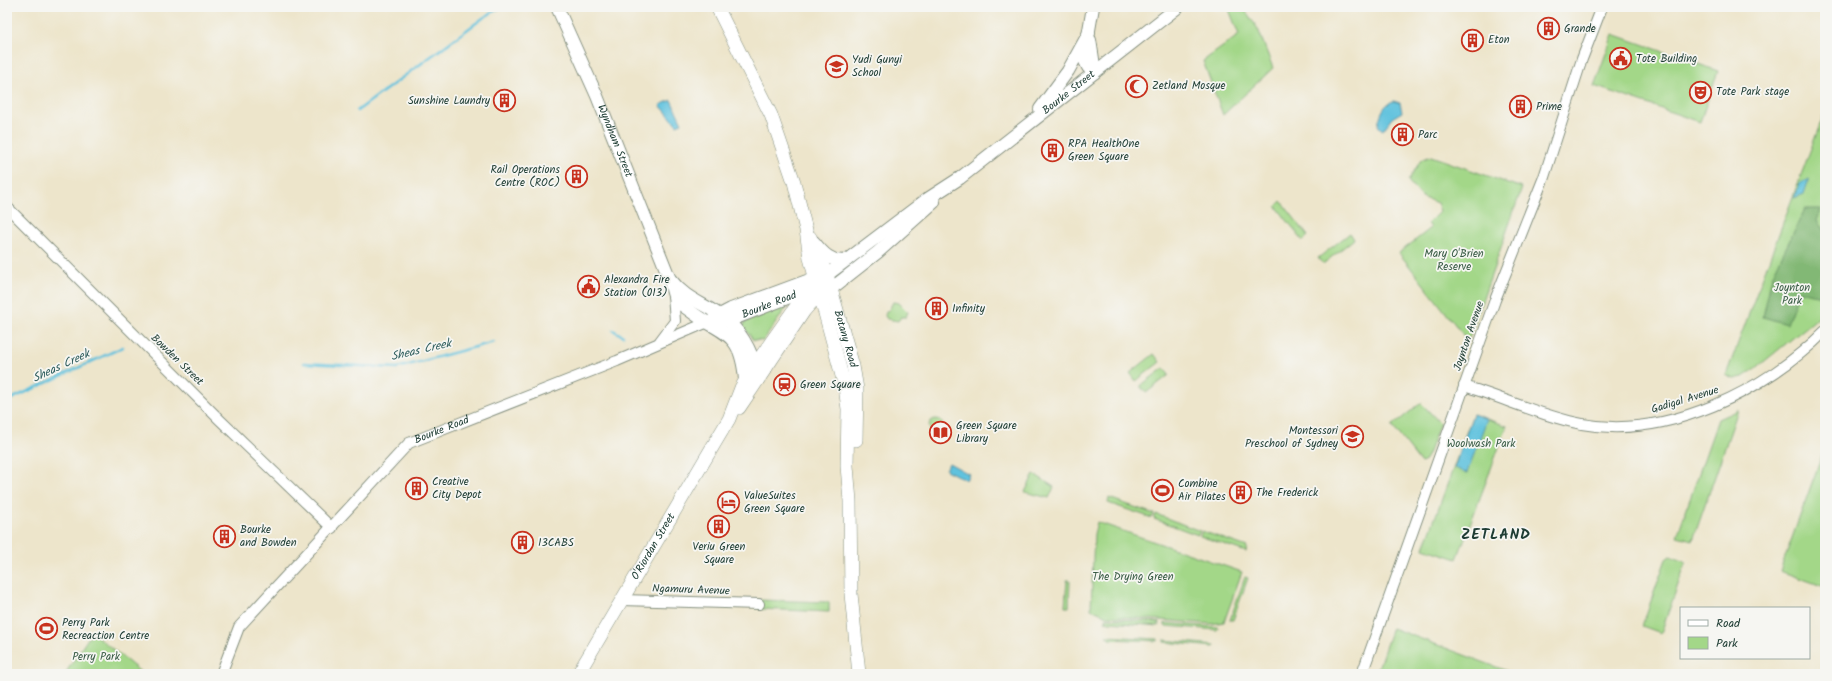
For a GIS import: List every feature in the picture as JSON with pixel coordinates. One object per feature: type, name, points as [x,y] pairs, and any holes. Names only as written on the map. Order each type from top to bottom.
[{"type":"main road","name":"Wyndham Street","points":[[557,7],[597,96],[669,277],[673,292],[679,303],[724,332],[735,345],[741,356],[750,382]]},
{"type":"main road","name":"Botany Road","points":[[717,7],[771,115],[794,182],[806,230],[816,249],[819,286],[853,366],[857,389],[856,469],[850,502],[851,594],[859,674]]},
{"type":"main road","points":[[1093,7],[1089,33],[1095,72]]},
{"type":"main road","name":"Bourke Street","points":[[819,286],[878,252],[960,178],[1178,7]]},
{"type":"main road","points":[[1028,124],[1068,71],[1089,33]]},
{"type":"main road","name":"Bourke Street","points":[[819,286],[847,260],[920,205],[960,178]]},
{"type":"main road","points":[[806,230],[818,247],[828,256],[838,261],[847,260]]},
{"type":"main road","name":"Wyndham Street","points":[[669,277],[678,289],[723,318],[744,340],[755,365]]},
{"type":"main road","points":[[755,365],[819,286]]},
{"type":"main road","name":"Bourke Road","points":[[708,322],[819,286]]},
{"type":"main road","name":"O'Riordan Street","points":[[578,674],[750,382],[804,311],[819,286]]},
{"type":"main road","name":"O'Riordan Street","points":[[750,382],[756,375],[755,365]]},
{"type":"street","name":"Joynton Avenue","points":[[1362,674],[1495,300],[1544,177],[1582,59],[1602,7]]},
{"type":"street","name":"Bowden Street","points":[[7,207],[125,326],[332,528]]},
{"type":"street","points":[[659,343],[675,321],[673,292]]},
{"type":"street","name":"Bourke Road","points":[[221,674],[239,627],[410,443],[708,322]]},
{"type":"street","name":"Gadigal Avenue","points":[[1464,386],[1541,413],[1583,424],[1602,426],[1638,425],[1667,420],[1726,401],[1758,384],[1796,358],[1825,331]]},
{"type":"street","name":"Ngamuru Avenue","points":[[622,600],[759,604]]},
{"type":"green space","points":[[1228,7],[1243,7],[1258,29],[1273,68],[1223,115],[1203,61],[1239,35]]},
{"type":"green space","points":[[1613,34],[1718,71],[1700,122],[1594,86]]},
{"type":"green space","name":"Joynton Park","points":[[1825,111],[1825,310],[1820,316],[1755,369],[1743,377],[1734,379],[1726,375]]},
{"type":"green space","name":"Mary O'Brien Reserve","points":[[1431,156],[1522,188],[1468,341],[1399,253],[1431,228],[1428,223],[1440,211],[1437,203],[1422,197],[1408,181],[1421,160]]},
{"type":"green space","points":[[1281,201],[1308,236],[1303,241],[1276,206]]},
{"type":"green space","points":[[1805,209],[1821,209],[1817,221],[1825,232],[1825,288],[1821,296],[1799,291],[1787,324],[1763,317],[1772,276]]},
{"type":"green space","points":[[1350,233],[1354,239],[1323,264],[1318,258]]},
{"type":"green space","points":[[893,302],[899,303],[908,312],[906,317],[901,317],[898,321],[887,319],[885,316],[886,311],[889,310]]},
{"type":"green space","points":[[786,305],[787,307],[763,341],[753,340],[743,326],[745,322]]},
{"type":"green space","points":[[1154,354],[1160,362],[1136,381],[1130,373]]},
{"type":"green space","points":[[1164,368],[1169,375],[1146,393],[1140,386]]},
{"type":"green space","points":[[1421,403],[1440,423],[1429,452],[1424,462],[1421,463],[1392,426]]},
{"type":"green space","points":[[1738,410],[1693,540],[1677,536],[1718,419]]},
{"type":"green space","name":"Woolwash Park","points":[[1473,414],[1507,426],[1457,559],[1424,548]]},
{"type":"green space","points":[[933,419],[939,419],[943,423],[943,429],[939,433],[933,433],[929,429],[929,423]]},
{"type":"green space","points":[[1825,447],[1825,587],[1780,571]]},
{"type":"green space","points":[[1034,474],[1054,487],[1049,498],[1025,492]]},
{"type":"green space","points":[[1109,498],[1154,514],[1152,518],[1108,503]]},
{"type":"green space","points":[[1156,514],[1200,531],[1198,535],[1154,519]]},
{"type":"green space","name":"The Drying Green","points":[[1097,522],[1242,572],[1224,622],[1212,624],[1107,616],[1091,609],[1094,534]]},
{"type":"green space","points":[[1202,531],[1247,547],[1246,552],[1200,536]]},
{"type":"green space","points":[[1670,556],[1686,562],[1661,633],[1642,626],[1666,559]]},
{"type":"green space","points":[[1245,577],[1248,578],[1233,620],[1230,620]]},
{"type":"green space","points":[[1067,580],[1070,580],[1069,607],[1065,607]]},
{"type":"green space","points":[[759,600],[829,602],[829,612],[759,609]]},
{"type":"green space","points":[[1106,618],[1159,622],[1159,626],[1110,622],[1105,621]]},
{"type":"green space","points":[[1165,623],[1218,627],[1217,630],[1165,626]]},
{"type":"green space","points":[[1392,628],[1515,674],[1376,674]]},
{"type":"green space","name":"Perry Park","points":[[92,632],[143,674],[65,674]]},
{"type":"green space","points":[[1106,636],[1158,639],[1158,641],[1109,639]]},
{"type":"green space","points":[[1164,640],[1215,645],[1214,647],[1164,642]]},
{"type":"water","points":[[671,100],[682,123],[677,125],[660,105]]},
{"type":"water","points":[[1394,101],[1400,103],[1402,112],[1392,118],[1383,130],[1378,125],[1381,114],[1388,104]]},
{"type":"water","points":[[1809,179],[1804,194],[1794,198],[1800,183]]},
{"type":"water","points":[[1473,414],[1487,419],[1467,473],[1454,468]]},
{"type":"water","points":[[949,463],[969,474],[966,480],[946,470]]},
{"type":"waterway","points":[[357,111],[483,18],[501,7]]},
{"type":"waterway","name":"Sheas Creek","points":[[613,330],[623,336]]},
{"type":"waterway","name":"Sheas Creek","points":[[304,363],[397,368],[494,342]]},
{"type":"waterway","name":"Sheas Creek","points":[[7,401],[123,347]]},
{"type":"place","name":"Grande","points":[[1548,29]]},
{"type":"place","name":"Eton","points":[[1472,40]]},
{"type":"place","name":"Tote Building","points":[[1620,59]]},
{"type":"place","name":"Yudi Gunyi School","points":[[836,66]]},
{"type":"place","name":"Zetland Mosque","points":[[1136,86]]},
{"type":"place","name":"Tote Park stage","points":[[1700,92]]},
{"type":"place","name":"Sunshine Laundry","points":[[505,101]]},
{"type":"place","name":"Prime","points":[[1520,107]]},
{"type":"place","name":"Parc","points":[[1403,135]]},
{"type":"place","name":"RPA HealthOne Green Square","points":[[1053,150]]},
{"type":"place","name":"Rail Operations Centre (ROC)","points":[[576,176]]},
{"type":"place","name":"Alexandra Fire Station (013)","points":[[589,286]]},
{"type":"place","name":"Infinity","points":[[937,309]]},
{"type":"place","name":"Green Square","points":[[784,385]]},
{"type":"place","name":"Green Square Library","points":[[940,432]]},
{"type":"place","name":"Montessori Preschool of Sydney","points":[[1353,437]]},
{"type":"place","name":"Creative City Depot","points":[[416,488]]},
{"type":"place","name":"Combine Air Pilates","points":[[1163,490]]},
{"type":"place","name":"The Frederick","points":[[1241,493]]},
{"type":"place","name":"ValueSuites Green Square","points":[[729,502]]},
{"type":"place","name":"Veriu Green Square","points":[[719,527]]},
{"type":"place","name":"Bourke and Bowden","points":[[225,536]]},
{"type":"place","name":"13CABS","points":[[523,543]]},
{"type":"place","name":"Perry Park Recreaction Centre","points":[[47,629]]},
{"type":"district","name":"ZETLAND","points":[[1496,535]]}]
